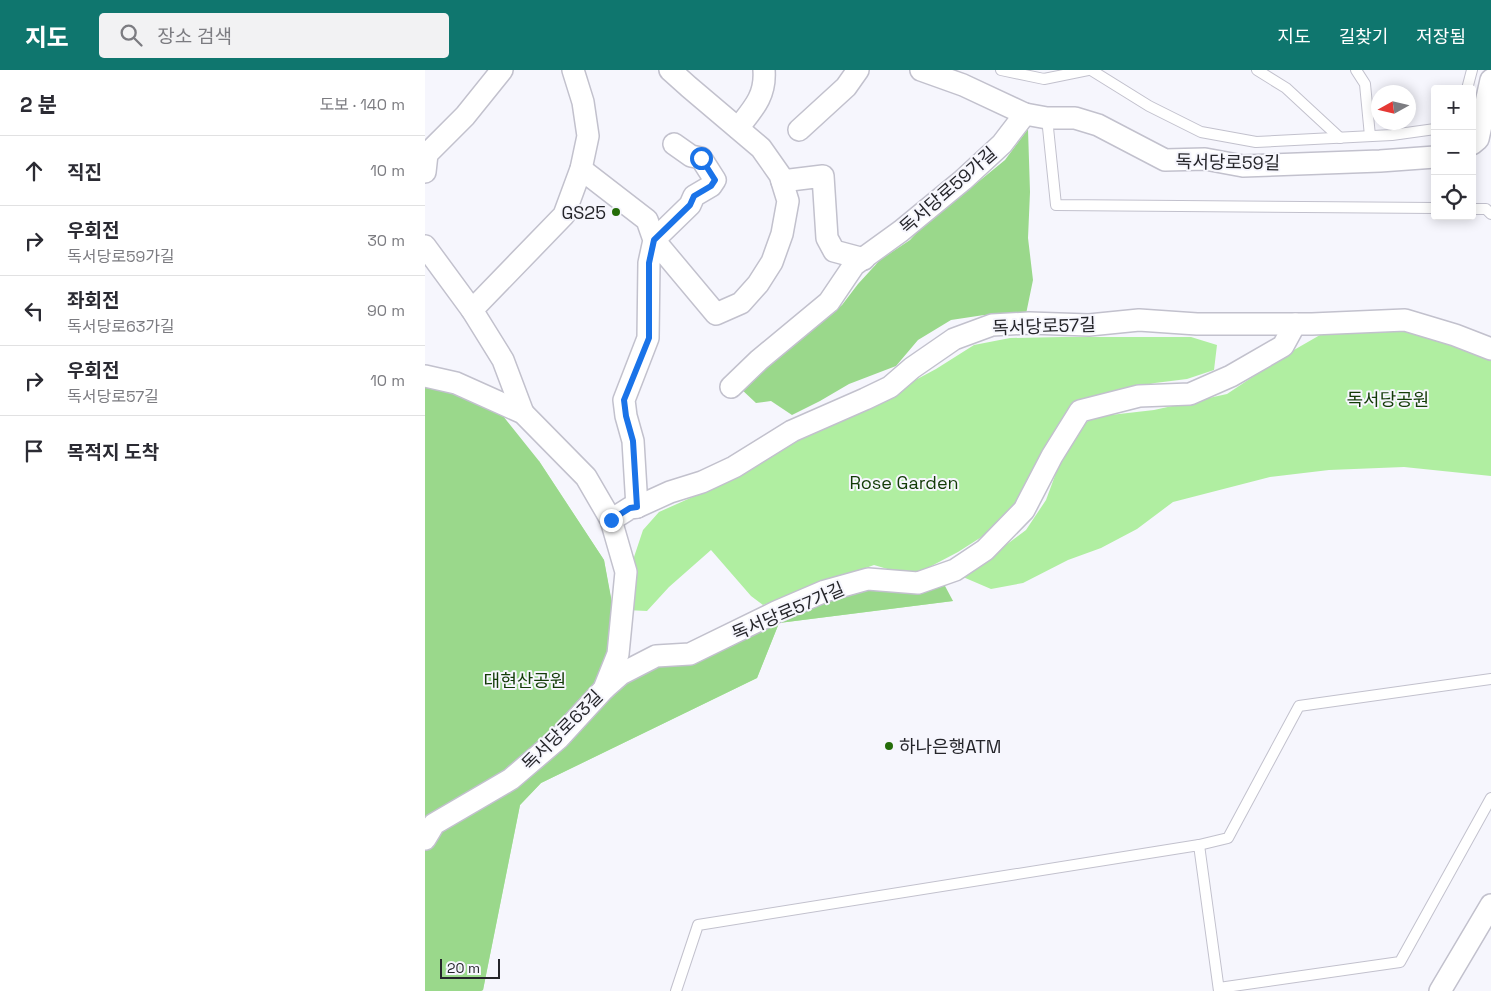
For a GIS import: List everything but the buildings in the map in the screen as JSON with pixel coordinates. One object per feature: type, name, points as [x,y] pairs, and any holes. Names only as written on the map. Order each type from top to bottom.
[{"type":"street","points":[[426,158],[465,116],[502,70]]},
{"type":"street","points":[[472,310],[564,215],[581,169],[588,136],[583,102],[573,70]]},
{"type":"street","points":[[581,169],[647,220],[654,240],[716,314],[741,303],[758,284],[773,262],[782,234],[788,201],[782,181],[780,175],[761,148],[670,70]]},
{"type":"street","points":[[738,128],[761,98],[764,70]]},
{"type":"street","points":[[799,130],[846,87],[858,70]]},
{"type":"street","name":"독서당로59길","points":[[921,70],[963,85],[1025,114],[1047,118],[1075,118],[1098,126],[1165,160],[1205,159],[1243,166],[1431,157]]},
{"type":"street","points":[[1476,141],[1478,139],[1491,80]]},
{"type":"street","name":"독서당로59가길","points":[[731,388],[759,360],[829,302],[855,265],[901,231],[963,180],[1002,144],[1025,114]]},
{"type":"street","points":[[637,507],[633,441],[624,400],[649,338],[649,263],[654,240],[690,205],[694,196],[711,186],[715,180],[701,158],[691,156],[674,144]]},
{"type":"street","points":[[782,181],[823,176],[827,238],[834,251],[864,259]]},
{"type":"street","points":[[425,246],[472,310],[503,360],[523,413]]},
{"type":"street","name":"독서당로57길","points":[[611,520],[630,508],[702,482],[734,467],[792,431],[890,387],[912,368],[953,340],[992,324],[1089,325],[1139,320],[1197,324],[1295,324],[1405,320],[1455,335],[1491,349]]},
{"type":"street","name":"독서당로57가길","points":[[604,689],[621,674],[656,656],[689,654],[776,612],[825,591],[868,579],[918,584],[955,570],[985,550],[1024,510],[1052,456],[1080,411],[1139,396],[1190,394],[1231,376],[1283,346],[1295,324]]},
{"type":"street","name":"독서당로63길","points":[[425,376],[456,382],[523,413],[586,477],[611,520],[626,572],[618,654],[604,689],[559,738],[511,779],[434,824],[425,839]]},
{"type":"street","points":[[1440,991],[1491,905]]},
{"type":"lane","points":[[1001,70],[1044,79],[1089,70],[1149,106],[1201,132],[1256,142],[1370,136],[1431,130]]},
{"type":"lane","points":[[1257,70],[1286,88],[1339,138]]},
{"type":"lane","points":[[1357,70],[1365,84],[1370,136]]},
{"type":"lane","points":[[1468,85],[1472,70]]},
{"type":"lane","points":[[1047,118],[1056,205],[1431,208]]},
{"type":"lane","points":[[1476,209],[1487,209],[1491,214]]},
{"type":"lane","points":[[676,991],[698,925],[1199,845],[1228,838],[1299,706],[1491,679]]},
{"type":"lane","points":[[1199,845],[1219,990],[1400,962],[1491,798]]},
{"type":"green space","points":[[1028,129],[1030,192],[1028,238],[1033,280],[1026,314],[984,315],[951,320],[918,340],[896,366],[849,384],[792,415],[771,401],[756,403],[740,388],[842,305],[880,260],[910,240],[934,214],[972,187],[1005,160]]},
{"type":"green space","name":"독서당공원","points":[[1391,329],[1429,332],[1491,359],[1491,476],[1404,467],[1329,470],[1270,477],[1173,502],[1137,529],[1101,548],[1068,560],[1023,583],[991,589],[963,577],[1026,530],[1046,500],[1070,435],[1093,417],[1154,410],[1227,394],[1287,354],[1320,335]]},
{"type":"green space","name":"Rose Garden","points":[[1191,337],[1217,345],[1214,370],[1187,379],[1155,383],[1098,396],[1018,504],[994,529],[958,552],[920,572],[953,601],[779,623],[757,678],[541,783],[520,805],[483,990],[425,991],[539,461],[604,560],[621,656],[690,659],[751,630],[918,572],[894,571],[874,565],[763,605],[751,596],[711,550],[669,587],[647,611],[626,610],[634,557],[643,530],[659,512],[744,474],[806,433],[893,392],[936,369],[974,345],[1010,338]]},
{"type":"green space","name":"대현산공원","points":[[425,384],[438,387],[499,411],[539,461],[604,560],[622,656],[690,659],[813,593],[936,569],[953,601],[779,623],[757,678],[541,783],[520,805],[483,990],[481,991],[425,991]]},
{"type":"place","name":"GS25","points":[[616,212]]},
{"type":"place","name":"하나은행ATM","points":[[889,746]]},
{"type":"route","points":[[611,520],[630,508],[637,507],[633,441],[624,400],[649,338],[649,263],[654,240],[690,205],[694,196],[711,186],[715,180],[701,158]]}]
